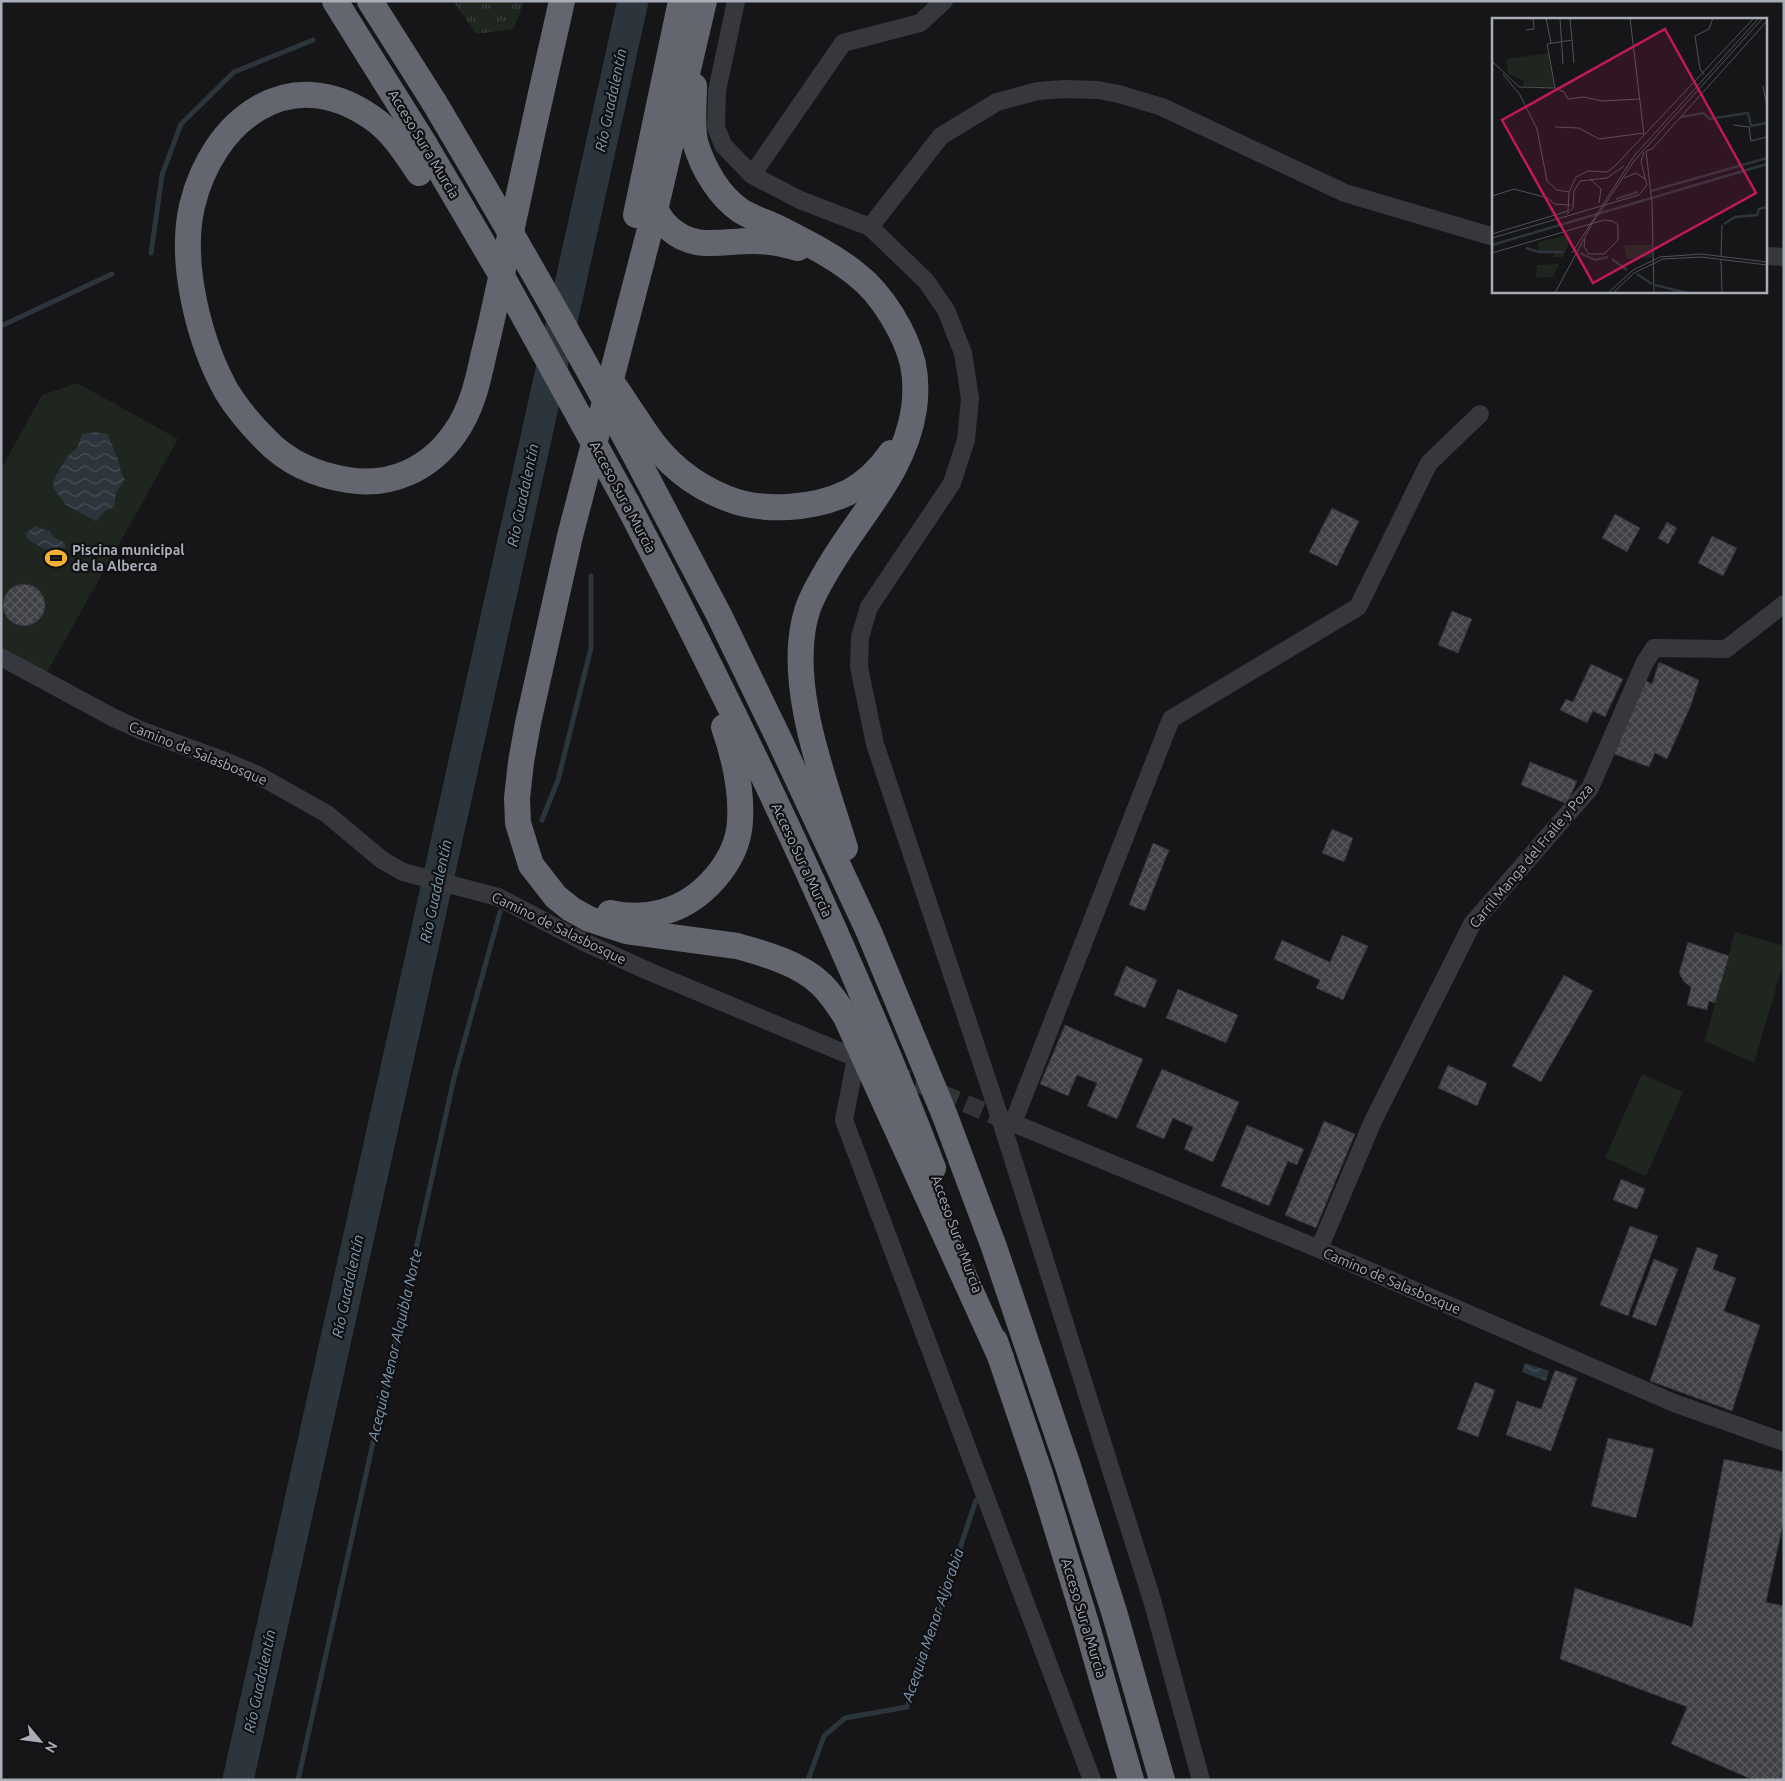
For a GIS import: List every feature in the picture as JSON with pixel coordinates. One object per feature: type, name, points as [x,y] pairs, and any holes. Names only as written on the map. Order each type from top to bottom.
[{"type":"highway","name":"Acceso Sur a Murcia","points":[[336,1],[425,145],[567,392],[668,582],[803,860],[878,1033],[946,1202],[1050,1505],[1131,1780]]},
{"type":"highway","points":[[370,1],[434,102],[591,373],[723,624],[869,932],[974,1191],[1025,1336],[1115,1615],[1162,1780]]},
{"type":"highway","points":[[562,1],[489,332],[475,393],[455,433],[430,460],[414,471],[396,478],[363,483],[324,476],[300,466],[272,447],[241,412],[227,390],[215,365],[194,303],[188,264],[188,232],[198,186],[206,166],[227,133],[243,118],[268,103],[281,98],[302,95],[324,96],[340,100],[373,118],[401,146],[419,172],[567,392]]},
{"type":"highway","points":[[681,1],[650,183],[655,210],[664,223],[674,232],[693,242],[757,240],[776,242],[834,259]]},
{"type":"highway","points":[[681,1],[570,536],[540,666],[521,762],[517,798],[518,823],[531,865],[556,897],[570,909],[589,919],[626,931],[737,946],[754,951],[791,965],[821,984],[846,1017],[1001,1358]]},
{"type":"highway","points":[[570,536],[655,210],[704,1]]},
{"type":"highway","points":[[704,1],[694,82],[694,112],[695,142],[708,173],[718,189],[742,211],[779,228],[857,274],[892,315],[910,351],[914,370],[912,421],[894,471],[832,561],[820,582],[807,610],[802,634],[803,698],[817,755],[869,932]]},
{"type":"highway","points":[[527,260],[595,356],[654,446],[688,478],[728,499],[753,505],[795,506],[816,503],[848,492],[863,483],[878,469],[898,442],[908,423],[914,403]]},
{"type":"highway","points":[[531,865],[555,886],[580,903],[611,913],[637,916],[663,912],[692,898],[708,886],[730,855],[740,823],[740,802],[732,751],[668,582]]},
{"type":"street","points":[[736,1],[717,91],[716,127],[723,145],[752,175],[800,200],[870,227],[926,281],[946,310],[963,353],[970,398],[966,440],[952,483],[869,607],[860,637],[859,667],[875,744],[1006,1121],[1152,1600],[1201,1780]]},
{"type":"street","points":[[752,175],[843,43],[920,23],[944,1]]},
{"type":"street","points":[[870,227],[941,136],[997,102],[1038,91],[1064,89],[1098,90],[1162,106],[1346,193],[1492,236]]},
{"type":"street","points":[[1768,256],[1784,257]]},
{"type":"street","points":[[1006,1121],[1171,719],[1358,607],[1430,463],[1480,414]]},
{"type":"street","name":"Carril Manga del Fraile y Poza","points":[[1318,1249],[1373,1121],[1472,924],[1590,788],[1644,664],[1654,648],[1726,649],[1784,604]]},
{"type":"street","name":"Camino de Salasbosque","points":[[1,657],[133,727],[258,775],[327,814],[382,860],[403,872],[487,893],[511,902],[584,942],[648,971],[856,1058],[844,1120],[1092,1780]]},
{"type":"street","name":"Camino de Salasbosque","points":[[1006,1121],[1318,1249],[1674,1403],[1784,1442]]},
{"type":"green space","points":[[453,1],[524,1],[514,29],[476,34]]},
{"type":"green space","name":"Piscina municipal de la Alberca","points":[[77,383],[178,439],[47,672],[1,646],[1,469],[42,395]]},
{"type":"green space","points":[[1735,932],[1784,946],[1784,961],[1754,1063],[1705,1041]]},
{"type":"green space","points":[[1642,1074],[1683,1092],[1646,1176],[1605,1158]]},
{"type":"water","points":[[95,432],[108,434],[125,480],[116,492],[114,507],[106,510],[96,521],[66,505],[53,488],[54,479],[67,457],[77,448],[82,434]]},
{"type":"water","points":[[35,526],[49,531],[55,538],[65,543],[65,548],[48,551],[29,540],[25,534]]},
{"type":"water","points":[[1525,1363],[1549,1371],[1546,1381],[1522,1372]]},
{"type":"building","points":[[1332,508],[1359,521],[1337,566],[1309,552]]},
{"type":"building","points":[[1615,514],[1640,528],[1627,552],[1602,538]]},
{"type":"building","points":[[1667,522],[1677,528],[1668,544],[1658,538]]},
{"type":"building","points":[[1712,536],[1737,548],[1723,576],[1698,563]]},
{"type":"building","points":[[28,584],[36,587],[42,593],[45,605],[42,617],[36,623],[20,626],[12,623],[6,617],[3,601],[6,593],[12,587]]},
{"type":"building","points":[[1452,611],[1472,619],[1458,653],[1438,645]]},
{"type":"building","points":[[1659,662],[1699,680],[1691,705],[1667,759],[1655,753],[1649,767],[1614,754],[1645,680],[1652,684]]},
{"type":"building","points":[[1591,664],[1623,679],[1605,717],[1593,711],[1587,723],[1560,710],[1566,699],[1573,702]]},
{"type":"building","points":[[1530,762],[1577,781],[1567,804],[1521,785]]},
{"type":"building","points":[[1332,829],[1353,838],[1344,862],[1322,853]]},
{"type":"building","points":[[1153,843],[1169,850],[1145,911],[1129,905]]},
{"type":"building","points":[[1342,935],[1368,946],[1343,1000],[1316,988],[1320,980],[1274,959],[1282,940],[1330,962]]},
{"type":"building","points":[[1688,942],[1729,956],[1715,1003],[1709,1001],[1707,1010],[1687,1005],[1691,987],[1684,982],[1679,973]]},
{"type":"building","points":[[1126,966],[1157,980],[1145,1008],[1114,995]]},
{"type":"building","points":[[1564,975],[1593,991],[1541,1082],[1512,1066]]},
{"type":"building","points":[[1178,989],[1238,1015],[1226,1043],[1166,1018]]},
{"type":"building","points":[[1065,1025],[1143,1059],[1117,1119],[1087,1106],[1097,1083],[1077,1075],[1068,1096],[1040,1084]]},
{"type":"building","points":[[1448,1065],[1487,1083],[1477,1106],[1438,1088]]},
{"type":"building","points":[[1162,1069],[1239,1102],[1213,1162],[1184,1149],[1193,1127],[1173,1118],[1164,1139],[1136,1127]]},
{"type":"building","points":[[1324,1121],[1355,1134],[1316,1228],[1285,1215]]},
{"type":"building","points":[[1247,1125],[1304,1149],[1297,1165],[1288,1161],[1269,1206],[1221,1186]]},
{"type":"building","points":[[1621,1179],[1645,1189],[1637,1209],[1613,1200]]},
{"type":"building","points":[[1630,1226],[1658,1236],[1628,1316],[1600,1305]]},
{"type":"building","points":[[1697,1247],[1718,1255],[1713,1269],[1736,1278],[1724,1311],[1760,1325],[1732,1411],[1650,1381]]},
{"type":"building","points":[[1654,1259],[1678,1269],[1656,1326],[1632,1317]]},
{"type":"building","points":[[1555,1370],[1577,1378],[1551,1451],[1506,1435],[1517,1401],[1541,1409]]},
{"type":"building","points":[[1475,1382],[1495,1390],[1478,1437],[1457,1429]]},
{"type":"building","points":[[1608,1438],[1654,1449],[1636,1518],[1591,1506]]},
{"type":"building","points":[[1724,1459],[1784,1472],[1784,1520],[1766,1602],[1784,1606],[1784,1780],[1753,1780],[1671,1744],[1687,1707],[1560,1659],[1575,1588],[1692,1627]]},
{"type":"waterway","name":"Río Guadalentín","points":[[238,1780],[633,1]]},
{"type":"waterway","points":[[151,253],[162,175],[181,124],[234,72],[313,40]]},
{"type":"waterway","points":[[1,326],[112,274]]},
{"type":"waterway","name":"Acequia Menor Alquibla Norte","points":[[542,820],[558,780],[591,648],[591,576]]},
{"type":"waterway","name":"Acequia Menor Alquibla Norte","points":[[298,1780],[454,1078],[500,912]]},
{"type":"waterway","name":"Acequia Menor Aljorabia","points":[[808,1780],[824,1736],[845,1718],[907,1707],[976,1500]]},
{"type":"tunnel","points":[[891,1072],[1000,1118]]},
{"type":"place","name":"Piscina municipal de la Alberca","points":[[56,558]]}]
